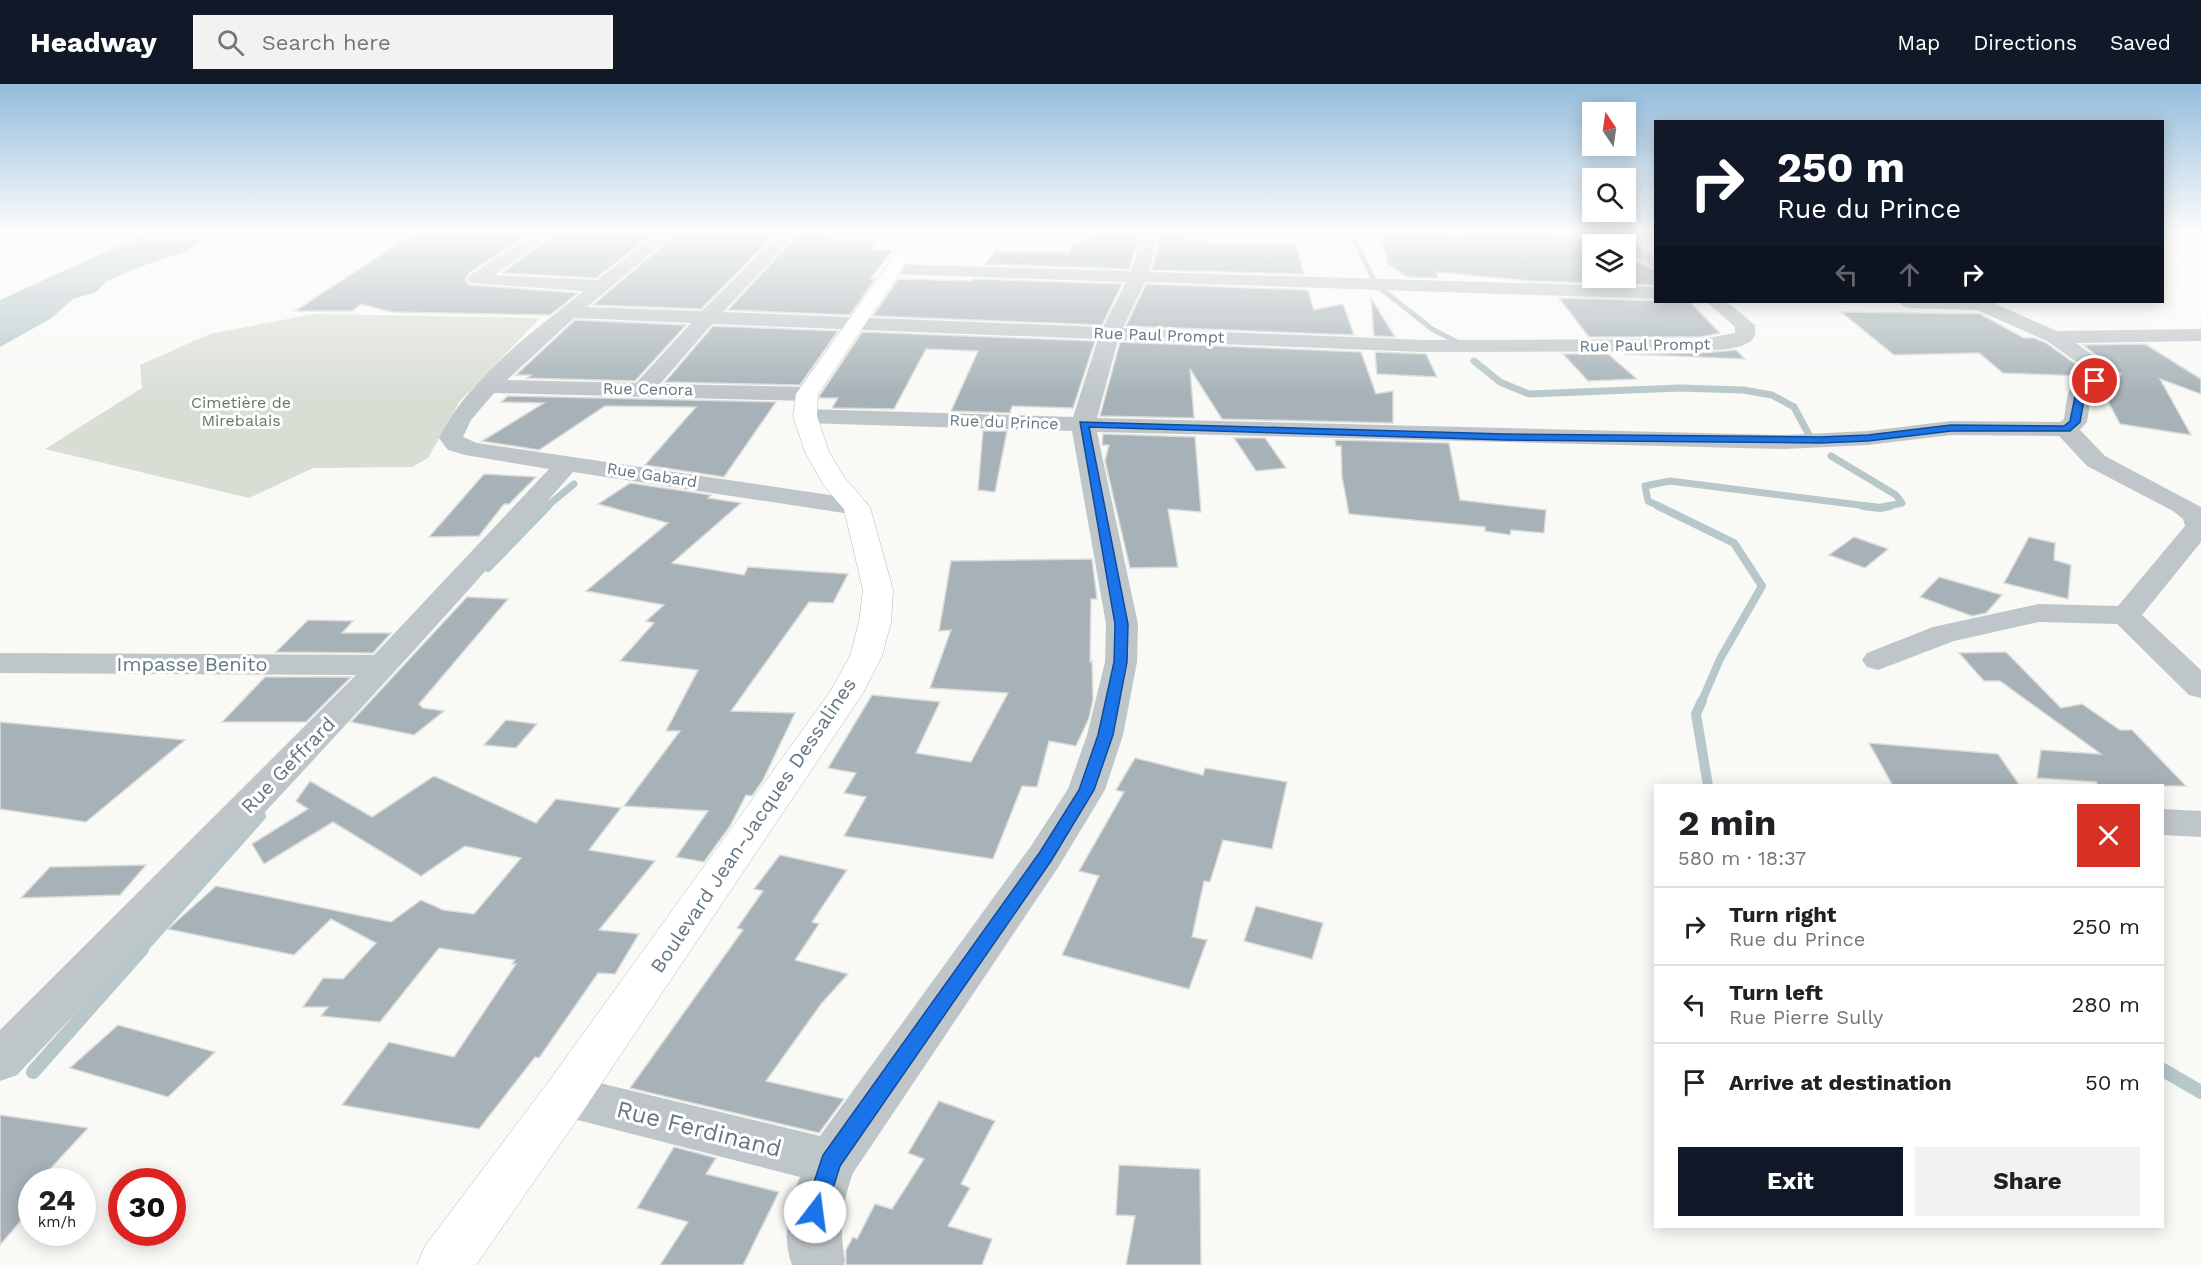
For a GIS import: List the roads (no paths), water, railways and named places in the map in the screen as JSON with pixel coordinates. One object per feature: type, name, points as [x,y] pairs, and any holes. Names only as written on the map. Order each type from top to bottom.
[{"type":"main road","points":[[806,405],[881,287]]},
{"type":"main road","name":"Boulevard Jean-Jacques Dessalines","points":[[444,1265],[516,1162],[566,1096],[846,693],[866,656],[875,622],[878,590],[857,507],[833,481],[817,452],[806,405]]},
{"type":"street","points":[[489,386],[532,343],[572,312],[599,287]]},
{"type":"street","points":[[644,388],[736,287]]},
{"type":"street","points":[[818,1261],[813,1227],[818,1198],[831,1162],[1045,856],[1086,790],[1106,735],[1121,662],[1122,624],[1083,424],[1110,333],[1133,287]]},
{"type":"street","points":[[1487,287],[1654,293]]},
{"type":"street","name":"Rue Paul Prompt","points":[[572,312],[1435,346],[1701,345],[1728,342],[1745,336],[1745,325],[1717,303]]},
{"type":"street","points":[[1977,303],[2054,338],[2108,374],[2081,387],[2075,422],[2066,429],[2085,452],[2096,461],[2182,505],[2196,516],[2199,527],[2126,615]]},
{"type":"street","points":[[2054,338],[2201,335]]},
{"type":"street","name":"Rue Cenora","points":[[489,386],[644,388],[806,405]]},
{"type":"street","name":"Rue Gabard","points":[[489,386],[453,429],[451,438],[457,445],[474,450],[569,462],[857,507]]},
{"type":"street","name":"Rue du Prince","points":[[806,405],[1083,424],[1517,437],[1785,442],[1868,438],[1951,428],[2066,429]]},
{"type":"street","name":"Rue Geffrard","points":[[0,1061],[161,898],[383,665],[569,462]]},
{"type":"street","points":[[1878,660],[1944,634],[2039,613],[2126,615]]},
{"type":"street","points":[[2126,615],[2135,627],[2201,688]]},
{"type":"street","name":"Impasse Benito","points":[[0,663],[383,665]]},
{"type":"street","points":[[2164,822],[2201,824]]},
{"type":"street","name":"Rue Ferdinand","points":[[566,1096],[831,1162]]},
{"type":"waterway","points":[[1379,287],[1432,329],[1457,342]]},
{"type":"waterway","points":[[1474,361],[1500,382],[1529,394],[1680,388],[1743,390],[1772,395],[1794,407],[1809,435]]},
{"type":"waterway","points":[[1831,456],[1896,495],[1902,503],[1883,507]]},
{"type":"waterway","points":[[1661,507],[1648,501],[1645,486],[1670,481],[1875,507]]},
{"type":"waterway","points":[[546,507],[574,484]]},
{"type":"waterway","points":[[488,568],[548,506]]},
{"type":"waterway","points":[[1658,506],[1734,543],[1762,586],[1720,659],[1701,703]]},
{"type":"waterway","points":[[1863,506],[1880,508],[1890,506]]},
{"type":"waterway","points":[[1702,701],[1696,714],[1708,784]]},
{"type":"waterway","points":[[141,951],[261,816]]},
{"type":"waterway","points":[[33,1072],[142,949]]},
{"type":"waterway","points":[[2164,1071],[2201,1092]]},
{"type":"park label","name":"Cimetière de Mirebalais","points":[[241,411]]}]
